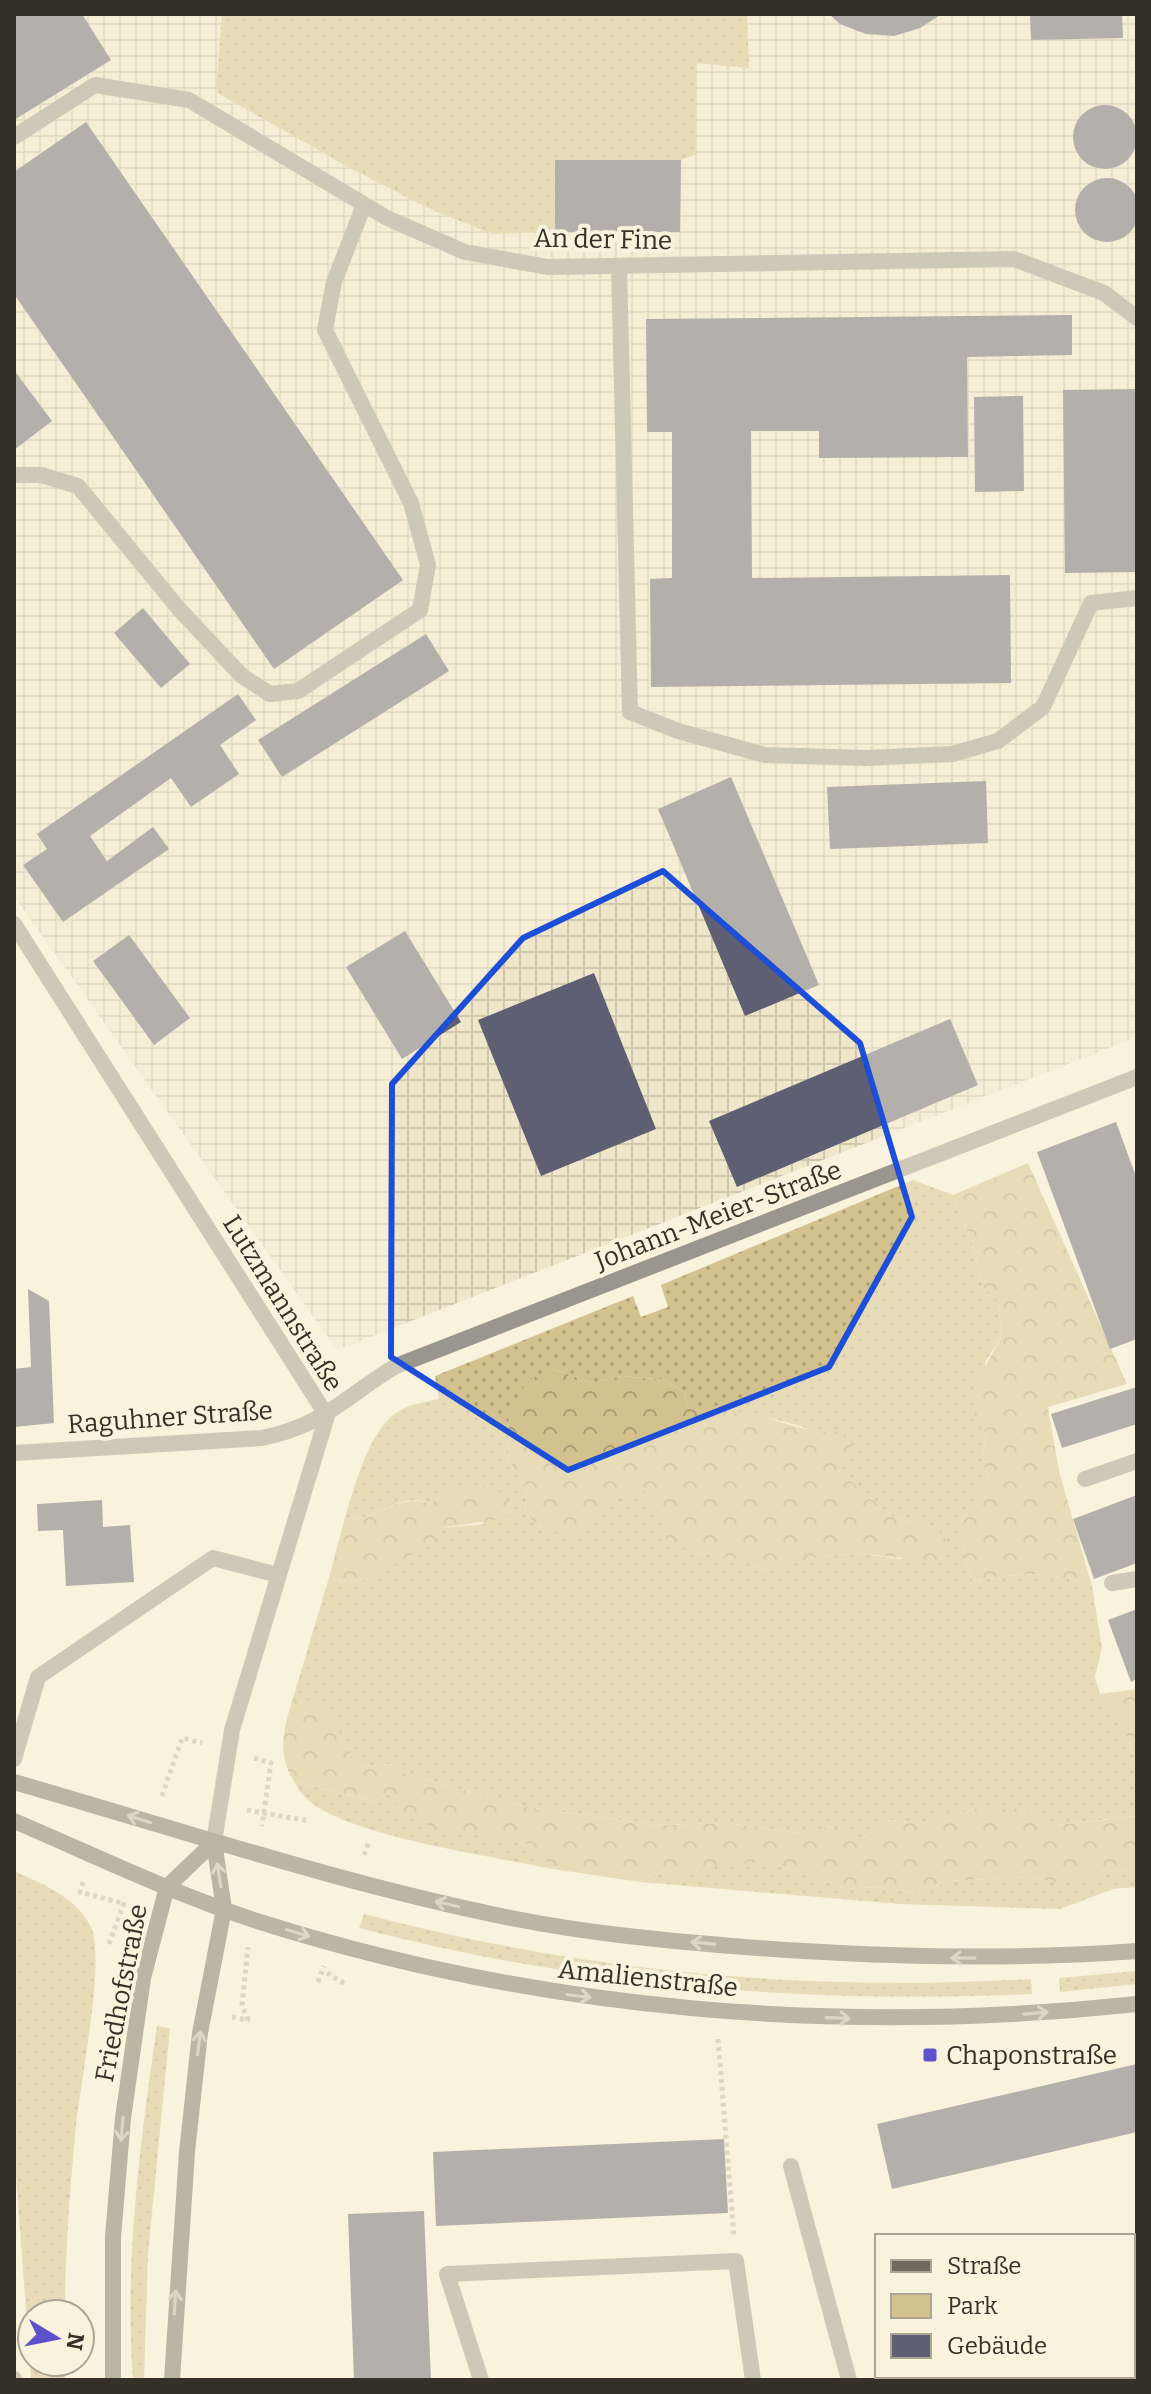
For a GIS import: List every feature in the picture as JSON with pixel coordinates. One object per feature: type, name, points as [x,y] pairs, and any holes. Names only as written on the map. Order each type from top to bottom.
[{"type":"main road","points":[[14,1782],[214,1842],[224,1909],[200,2033],[187,2152],[172,2380]]},
{"type":"main road","points":[[14,1821],[167,1887]]},
{"type":"main road","name":"Amalienstraße","points":[[214,1842],[354,1882],[518,1920],[646,1938],[907,1958],[1041,1958],[1137,1951]]},
{"type":"main road","name":"Friedhofstraße","points":[[113,2380],[113,2237],[123,2118],[143,1978],[167,1887],[214,1842]]},
{"type":"main road","name":"Amalienstraße","points":[[167,1887],[224,1909],[332,1943],[502,1984],[713,2011],[902,2018],[1025,2014],[1137,2004]]},
{"type":"street","name":"An der Fine","points":[[14,137],[95,85],[189,100],[364,205],[465,252],[548,267],[1014,259],[1104,293],[1137,318]]},
{"type":"street","points":[[14,475],[41,475],[78,486],[179,609],[242,676],[270,694],[298,691],[420,610],[428,565],[411,503],[325,330],[334,282],[364,205]]},
{"type":"street","points":[[619,266],[630,712],[678,731],[765,755],[866,758],[952,754],[998,741],[1043,707],[1091,603],[1137,598]]},
{"type":"street","name":"Lutzmannstraße","points":[[14,924],[327,1416],[232,1730],[214,1842]]},
{"type":"street","name":"Johann-Meier-Straße","points":[[327,1416],[361,1387],[396,1366],[1137,1077]]},
{"type":"street","name":"Raguhner Straße","points":[[14,1453],[262,1438],[296,1431],[327,1416]]},
{"type":"street","points":[[1085,1479],[1137,1461]]},
{"type":"street","points":[[14,1759],[38,1677],[213,1558],[278,1575]]},
{"type":"street","points":[[1112,1583],[1137,1579]]},
{"type":"street","points":[[791,2166],[849,2380]]},
{"type":"street","points":[[481,2380],[447,2274],[736,2261],[753,2380]]},
{"type":"path","points":[[354,1882],[369,1841]]},
{"type":"path","points":[[318,1982],[332,1943]]},
{"type":"path","points":[[713,2011],[719,2046],[736,2261]]},
{"type":"highlighted area","points":[[663,871],[860,1043],[912,1217],[829,1367],[568,1470],[391,1357],[392,1084],[523,938]]},
{"type":"shaded area","points":[[14,14],[1137,14],[1137,1037],[337,1350],[14,896]]},
{"type":"green space","points":[[222,14],[747,14],[749,68],[695,63],[697,154],[681,160],[555,160],[555,232],[492,234],[428,208],[350,168],[216,92]]},
{"type":"green space","points":[[1028,1163],[1127,1384],[1048,1407],[1059,1471],[1092,1586],[1060,1577],[1033,1574],[973,1582],[962,1539],[965,1517],[988,1479],[982,1459],[986,1432],[976,1424],[973,1389],[1001,1337],[999,1302],[983,1287],[974,1249],[953,1195]]},
{"type":"green space","points":[[913,1180],[953,1195],[974,1249],[983,1287],[999,1302],[1001,1337],[985,1362],[986,1432],[982,1459],[988,1479],[970,1506],[962,1528],[967,1565],[973,1582],[1033,1574],[1060,1577],[1092,1586],[1102,1648],[1095,1677],[1100,1694],[1117,1717],[1137,1763],[1137,1816],[1056,1825],[1023,1809],[974,1809],[925,1823],[891,1820],[862,1838],[831,1827],[798,1833],[726,1823],[656,1825],[526,1807],[408,1775],[390,1764],[358,1767],[348,1749],[294,1695],[328,1581],[369,1580],[441,1528],[485,1524],[451,1489],[431,1503],[406,1501],[367,1516],[345,1518],[364,1460],[378,1432],[387,1420],[402,1409],[439,1399],[435,1376],[633,1296],[641,1317],[668,1307],[661,1285]],"holes":[[[553,1369],[592,1383],[622,1376],[665,1380],[685,1393],[688,1409],[772,1419],[821,1434],[837,1469],[893,1517],[937,1528],[901,1559],[856,1553],[812,1558],[768,1571],[734,1558],[691,1551],[642,1489],[618,1499],[600,1517],[544,1531],[525,1513],[527,1490],[508,1459],[509,1414]]]},
{"type":"green space","points":[[553,1369],[592,1383],[622,1376],[665,1380],[685,1393],[688,1409],[746,1413],[805,1429],[840,1431],[852,1445],[837,1469],[893,1517],[937,1528],[946,1540],[937,1562],[856,1553],[812,1558],[768,1571],[734,1558],[691,1551],[666,1541],[662,1517],[642,1489],[618,1499],[600,1517],[571,1534],[544,1531],[525,1513],[527,1490],[508,1459],[509,1414],[527,1381]]},
{"type":"green space","points":[[485,1487],[506,1494],[509,1518],[441,1528],[432,1543],[369,1580],[328,1581],[345,1518],[367,1516],[405,1502],[431,1503],[451,1489]]},
{"type":"green space","points":[[1137,1689],[1137,1763],[1117,1717],[1100,1694]]},
{"type":"green space","points":[[294,1695],[325,1706],[359,1767],[390,1764],[408,1775],[526,1807],[656,1825],[726,1823],[798,1833],[831,1827],[862,1838],[891,1820],[925,1823],[974,1809],[1023,1809],[1057,1825],[1137,1816],[1137,1868],[1063,1883],[1023,1877],[949,1881],[916,1893],[875,1887],[848,1889],[765,1862],[706,1866],[679,1878],[655,1872],[640,1882],[553,1869],[528,1844],[437,1829],[398,1812],[394,1799],[385,1793],[376,1801],[294,1782],[283,1750]]},
{"type":"green space","points":[[294,1782],[375,1801],[385,1793],[490,1837],[528,1844],[553,1869],[425,1844],[356,1825],[309,1801]]},
{"type":"green space","points":[[737,1861],[765,1862],[848,1889],[875,1887],[916,1893],[949,1881],[1023,1877],[1063,1883],[1137,1868],[1137,1887],[1113,1889],[1060,1909],[900,1904],[640,1882],[655,1872],[679,1878],[706,1866]]},
{"type":"green space","points":[[14,1871],[58,1893],[77,1907],[91,1927],[95,1943],[91,2023],[72,2173],[65,2298],[25,2298],[14,2149]]},
{"type":"green space","points":[[364,1914],[529,1950],[695,1973],[862,1982],[1031,1979],[1032,1994],[862,1996],[777,1993],[609,1977],[442,1948],[359,1928]]},
{"type":"green space","points":[[1137,1971],[1137,1984],[1060,1992],[1059,1978]]},
{"type":"green space","points":[[157,2026],[170,2028],[148,2254],[144,2380],[133,2380],[132,2247]]},
{"type":"building","points":[[14,14],[82,14],[111,60],[14,120]]},
{"type":"building","points":[[829,14],[942,14],[920,28],[894,36],[866,34],[840,24]]},
{"type":"building","points":[[1030,14],[1122,14],[1123,38],[1031,40]]},
{"type":"building","points":[[1105,105],[1128,114],[1137,137],[1128,160],[1105,169],[1082,160],[1073,137],[1082,114]]},
{"type":"building","points":[[86,122],[403,580],[274,669],[14,294],[14,172]]},
{"type":"building","points":[[555,160],[681,160],[680,232],[555,232]]},
{"type":"building","points":[[1107,178],[1125,184],[1133,192],[1139,210],[1133,228],[1125,236],[1107,242],[1089,236],[1081,228],[1075,210],[1081,192],[1089,184]]},
{"type":"building","points":[[1072,315],[1072,355],[967,357],[968,457],[819,458],[819,431],[751,431],[752,578],[1010,575],[1011,683],[651,687],[650,579],[672,578],[672,432],[647,432],[646,319]]},
{"type":"building","points":[[14,370],[52,421],[14,450]]},
{"type":"building","points":[[1137,389],[1137,572],[1065,573],[1063,390]]},
{"type":"building","points":[[1023,396],[1024,491],[975,492],[974,397]]},
{"type":"building","points":[[143,608],[190,664],[161,688],[114,633]]},
{"type":"building","points":[[426,634],[449,671],[282,777],[258,740]]},
{"type":"building","points":[[238,694],[256,720],[220,745],[239,774],[191,807],[171,778],[90,836],[107,861],[153,827],[169,849],[63,922],[23,865],[47,849],[37,834]]},
{"type":"building","points":[[731,777],[819,985],[745,1016],[658,809]]},
{"type":"building","points":[[986,781],[988,843],[830,849],[827,787]]},
{"type":"building","points":[[405,931],[461,1022],[402,1059],[346,967]]},
{"type":"building","points":[[129,935],[190,1018],[154,1045],[93,961]]},
{"type":"building","points":[[594,973],[656,1129],[541,1176],[478,1020]]},
{"type":"building","points":[[950,1019],[978,1085],[737,1187],[709,1121]]},
{"type":"building","points":[[1116,1122],[1137,1179],[1137,1339],[1110,1349],[1037,1152]]},
{"type":"building","points":[[28,1289],[49,1301],[54,1423],[14,1427],[14,1369],[31,1367]]},
{"type":"building","points":[[1137,1387],[1137,1424],[1062,1448],[1051,1414]]},
{"type":"building","points":[[1137,1495],[1137,1563],[1094,1579],[1073,1519]]},
{"type":"building","points":[[102,1500],[103,1527],[130,1525],[134,1582],[66,1586],[63,1530],[38,1531],[37,1504]]},
{"type":"building","points":[[1137,1609],[1137,1679],[1131,1682],[1108,1620]]},
{"type":"building","points":[[1137,2064],[1137,2132],[892,2189],[877,2124]]},
{"type":"building","points":[[724,2139],[728,2213],[436,2226],[433,2152]]},
{"type":"building","points":[[424,2211],[431,2380],[354,2380],[348,2214]]},
{"type":"place","name":"Chaponstraße","points":[[930,2055]]}]
